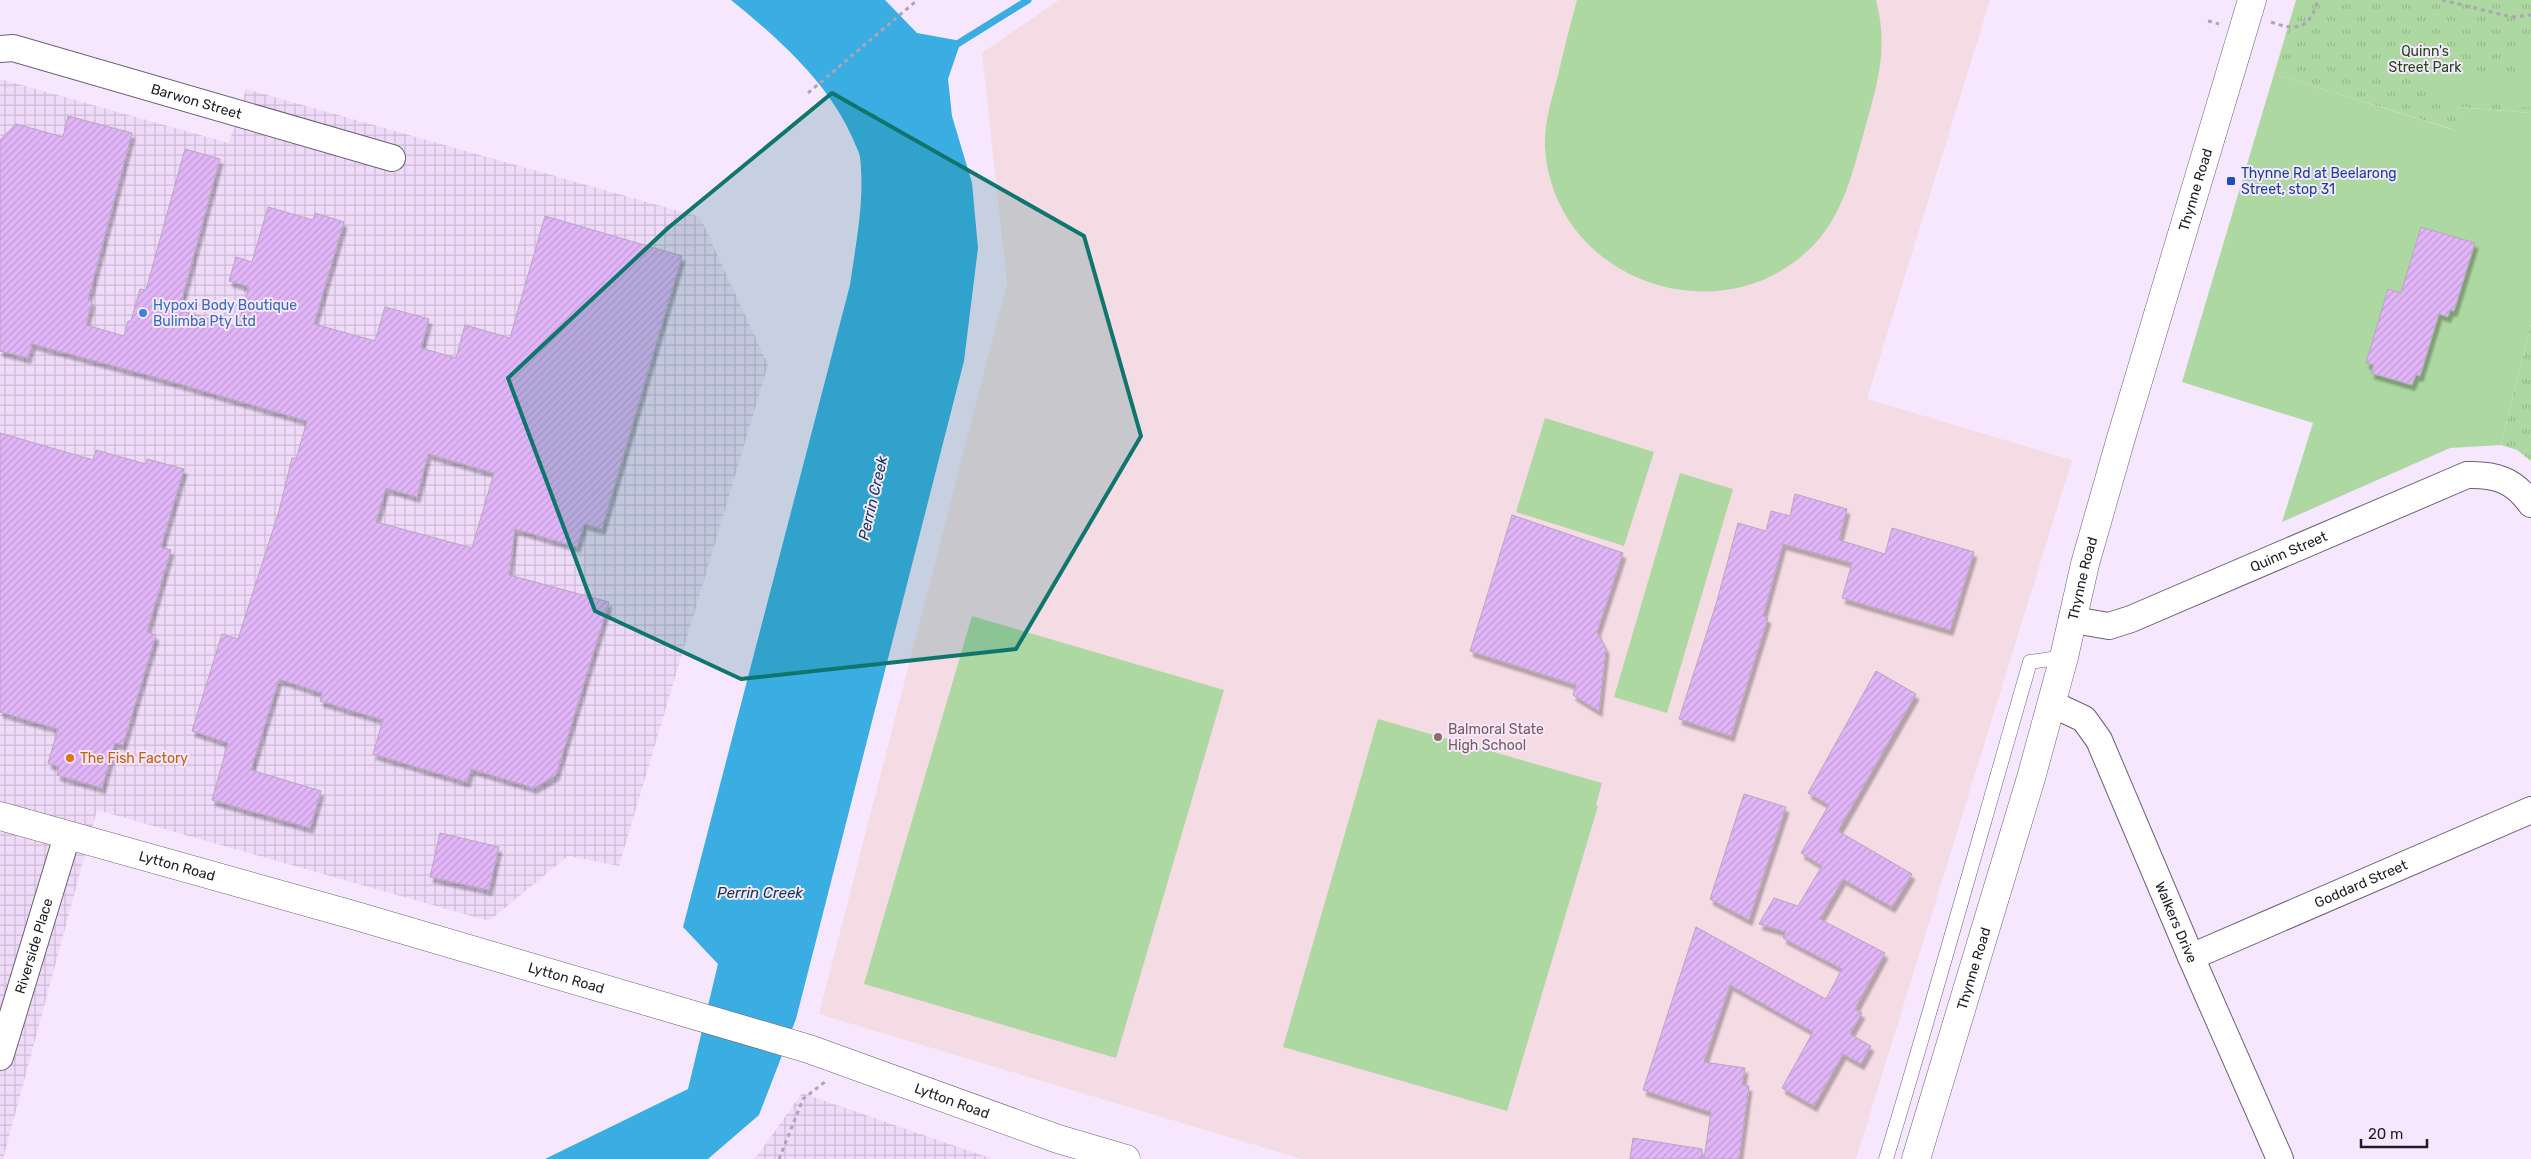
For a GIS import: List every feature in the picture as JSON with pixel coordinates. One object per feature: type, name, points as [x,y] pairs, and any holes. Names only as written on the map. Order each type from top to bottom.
[{"type":"main road","name":"Thynne Road","points":[[1916,1159],[2052,704],[2085,564],[2252,0]]},
{"type":"main road","name":"Lytton Road","points":[[0,816],[353,915],[809,1049],[1058,1139],[1126,1159]]},
{"type":"street","name":"Barwon Street","points":[[0,49],[13,48],[392,158]]},
{"type":"street","name":"Quinn Street","points":[[2073,620],[2109,626],[2124,622],[2467,475],[2486,474],[2504,479],[2531,504]]},
{"type":"street","name":"Walkers Drive","points":[[2052,704],[2084,719],[2099,740],[2191,957],[2280,1159]]},
{"type":"street","name":"Goddard Street","points":[[2191,957],[2531,810]]},
{"type":"street","name":"Riverside Place","points":[[0,1057],[67,836]]},
{"type":"lane","points":[[1886,1159],[1958,921],[1976,850],[2030,662],[2064,656]]},
{"type":"path","points":[[2284,27],[2300,27],[2313,18],[2318,0]]},
{"type":"path","points":[[2442,0],[2512,17],[2531,15]]},
{"type":"path","points":[[808,92],[915,2]]},
{"type":"path","points":[[779,1159],[803,1099],[824,1083],[837,1058]]},
{"type":"highlighted area","points":[[832,93],[1084,236],[1141,436],[1016,649],[741,679],[595,611],[508,378],[668,228]]},
{"type":"shaded area","name":"Balmoral State High School","points":[[1059,0],[1990,0],[1867,399],[2072,460],[1856,1159],[1302,1159],[819,1014],[1007,283],[982,53]]},
{"type":"shaded area","points":[[0,79],[229,143],[246,89],[700,217],[768,365],[619,866],[568,856],[489,921],[97,810],[3,1159],[0,1159]]},
{"type":"shaded area","points":[[802,1093],[993,1159],[755,1159]]},
{"type":"green space","points":[[1577,0],[1876,0],[1881,35],[1880,67],[1877,82],[1856,160],[1842,202],[1819,239],[1782,270],[1740,287],[1695,291],[1652,283],[1612,263],[1579,234],[1555,195],[1545,147],[1549,111]]},
{"type":"green space","name":"Quinn's Street Park","points":[[2296,0],[2531,0],[2531,113],[2458,107],[2455,130],[2274,74]]},
{"type":"green space","points":[[2531,50],[2531,108],[2440,97],[2438,100],[2431,99],[2423,87],[2431,69],[2508,77],[2515,74],[2515,60],[2518,55]]},
{"type":"green space","points":[[2274,74],[2454,130],[2458,107],[2531,113],[2531,324],[2501,445],[2450,448],[2282,522],[2313,423],[2182,382]]},
{"type":"green space","points":[[2531,324],[2531,461],[2517,450],[2501,445]]},
{"type":"green space","points":[[1545,418],[1654,452],[1624,546],[1516,512]]},
{"type":"green space","points":[[1680,473],[1733,489],[1667,713],[1614,697]]},
{"type":"green space","points":[[972,616],[1224,690],[1116,1058],[864,984]]},
{"type":"green space","points":[[1378,719],[1602,783],[1596,805],[1598,806],[1507,1111],[1283,1047]]},
{"type":"water","name":"Perrin Creek","points":[[731,0],[885,0],[917,33],[961,41],[948,79],[952,116],[972,183],[978,248],[964,361],[796,1019],[759,1115],[708,1159],[545,1159],[688,1089],[718,964],[683,927],[850,285],[861,205],[861,173],[858,150],[843,119],[816,80],[767,30]]},
{"type":"building","points":[[68,116],[132,133],[88,300],[92,301],[86,325],[124,336],[128,321],[131,321],[140,289],[146,290],[185,149],[220,159],[179,310],[237,327],[249,287],[229,281],[236,257],[252,262],[268,207],[313,220],[315,213],[344,222],[314,324],[375,341],[385,307],[429,319],[421,348],[456,358],[465,325],[510,338],[545,216],[682,256],[602,529],[584,524],[577,547],[515,529],[509,575],[609,602],[556,775],[534,788],[471,769],[467,782],[373,754],[383,720],[320,701],[322,693],[279,679],[251,770],[321,791],[310,828],[212,800],[228,743],[192,731],[222,634],[238,639],[279,511],[292,458],[296,459],[307,421],[159,378],[32,344],[28,358],[0,351],[0,140],[16,124],[63,137]],"holes":[[[428,454],[494,473],[472,548],[376,522],[386,488],[417,497]]]},
{"type":"building","points":[[2421,227],[2475,243],[2454,311],[2450,310],[2448,317],[2439,314],[2420,376],[2416,375],[2412,385],[2371,373],[2374,365],[2366,363],[2388,289],[2401,293]]},
{"type":"building","points":[[0,433],[93,460],[96,450],[146,464],[147,459],[184,469],[161,547],[171,550],[147,632],[156,635],[123,745],[115,743],[102,788],[57,775],[59,767],[48,763],[58,729],[0,712]]},
{"type":"building","points":[[1795,494],[1847,509],[1839,540],[1885,554],[1892,528],[1974,552],[1950,630],[1842,598],[1852,563],[1783,544],[1763,616],[1768,618],[1731,736],[1679,719],[1717,601],[1738,523],[1766,531],[1771,511],[1790,516]]},
{"type":"building","points":[[1512,515],[1623,553],[1597,632],[1606,649],[1599,711],[1573,695],[1576,685],[1470,651]]},
{"type":"building","points":[[1876,671],[1916,694],[1838,831],[1912,874],[1892,907],[1843,879],[1820,919],[1885,953],[1855,1009],[1862,1013],[1850,1034],[1871,1046],[1861,1064],[1843,1054],[1814,1106],[1782,1088],[1813,1032],[1730,985],[1704,1062],[1745,1068],[1742,1085],[1749,1086],[1739,1159],[1704,1159],[1711,1112],[1643,1090],[1696,927],[1826,999],[1842,969],[1783,938],[1786,932],[1759,924],[1774,898],[1798,906],[1822,866],[1801,853],[1829,805],[1808,793]]},
{"type":"building","points":[[1744,794],[1786,807],[1749,920],[1710,899]]},
{"type":"building","points":[[440,833],[499,847],[489,890],[430,877]]},
{"type":"building","points":[[1633,1138],[1702,1149],[1702,1159],[1630,1159]]},
{"type":"waterway","points":[[954,46],[1028,0]]},
{"type":"place","name":"Thynne Rd at Beelarong Street, stop 31","points":[[2231,181]]},
{"type":"place","name":"Hypoxi Body Boutique Bulimba Pty Ltd","points":[[143,313]]},
{"type":"place","name":"Balmoral State High School","points":[[1438,737]]},
{"type":"place","name":"The Fish Factory","points":[[70,758]]}]
